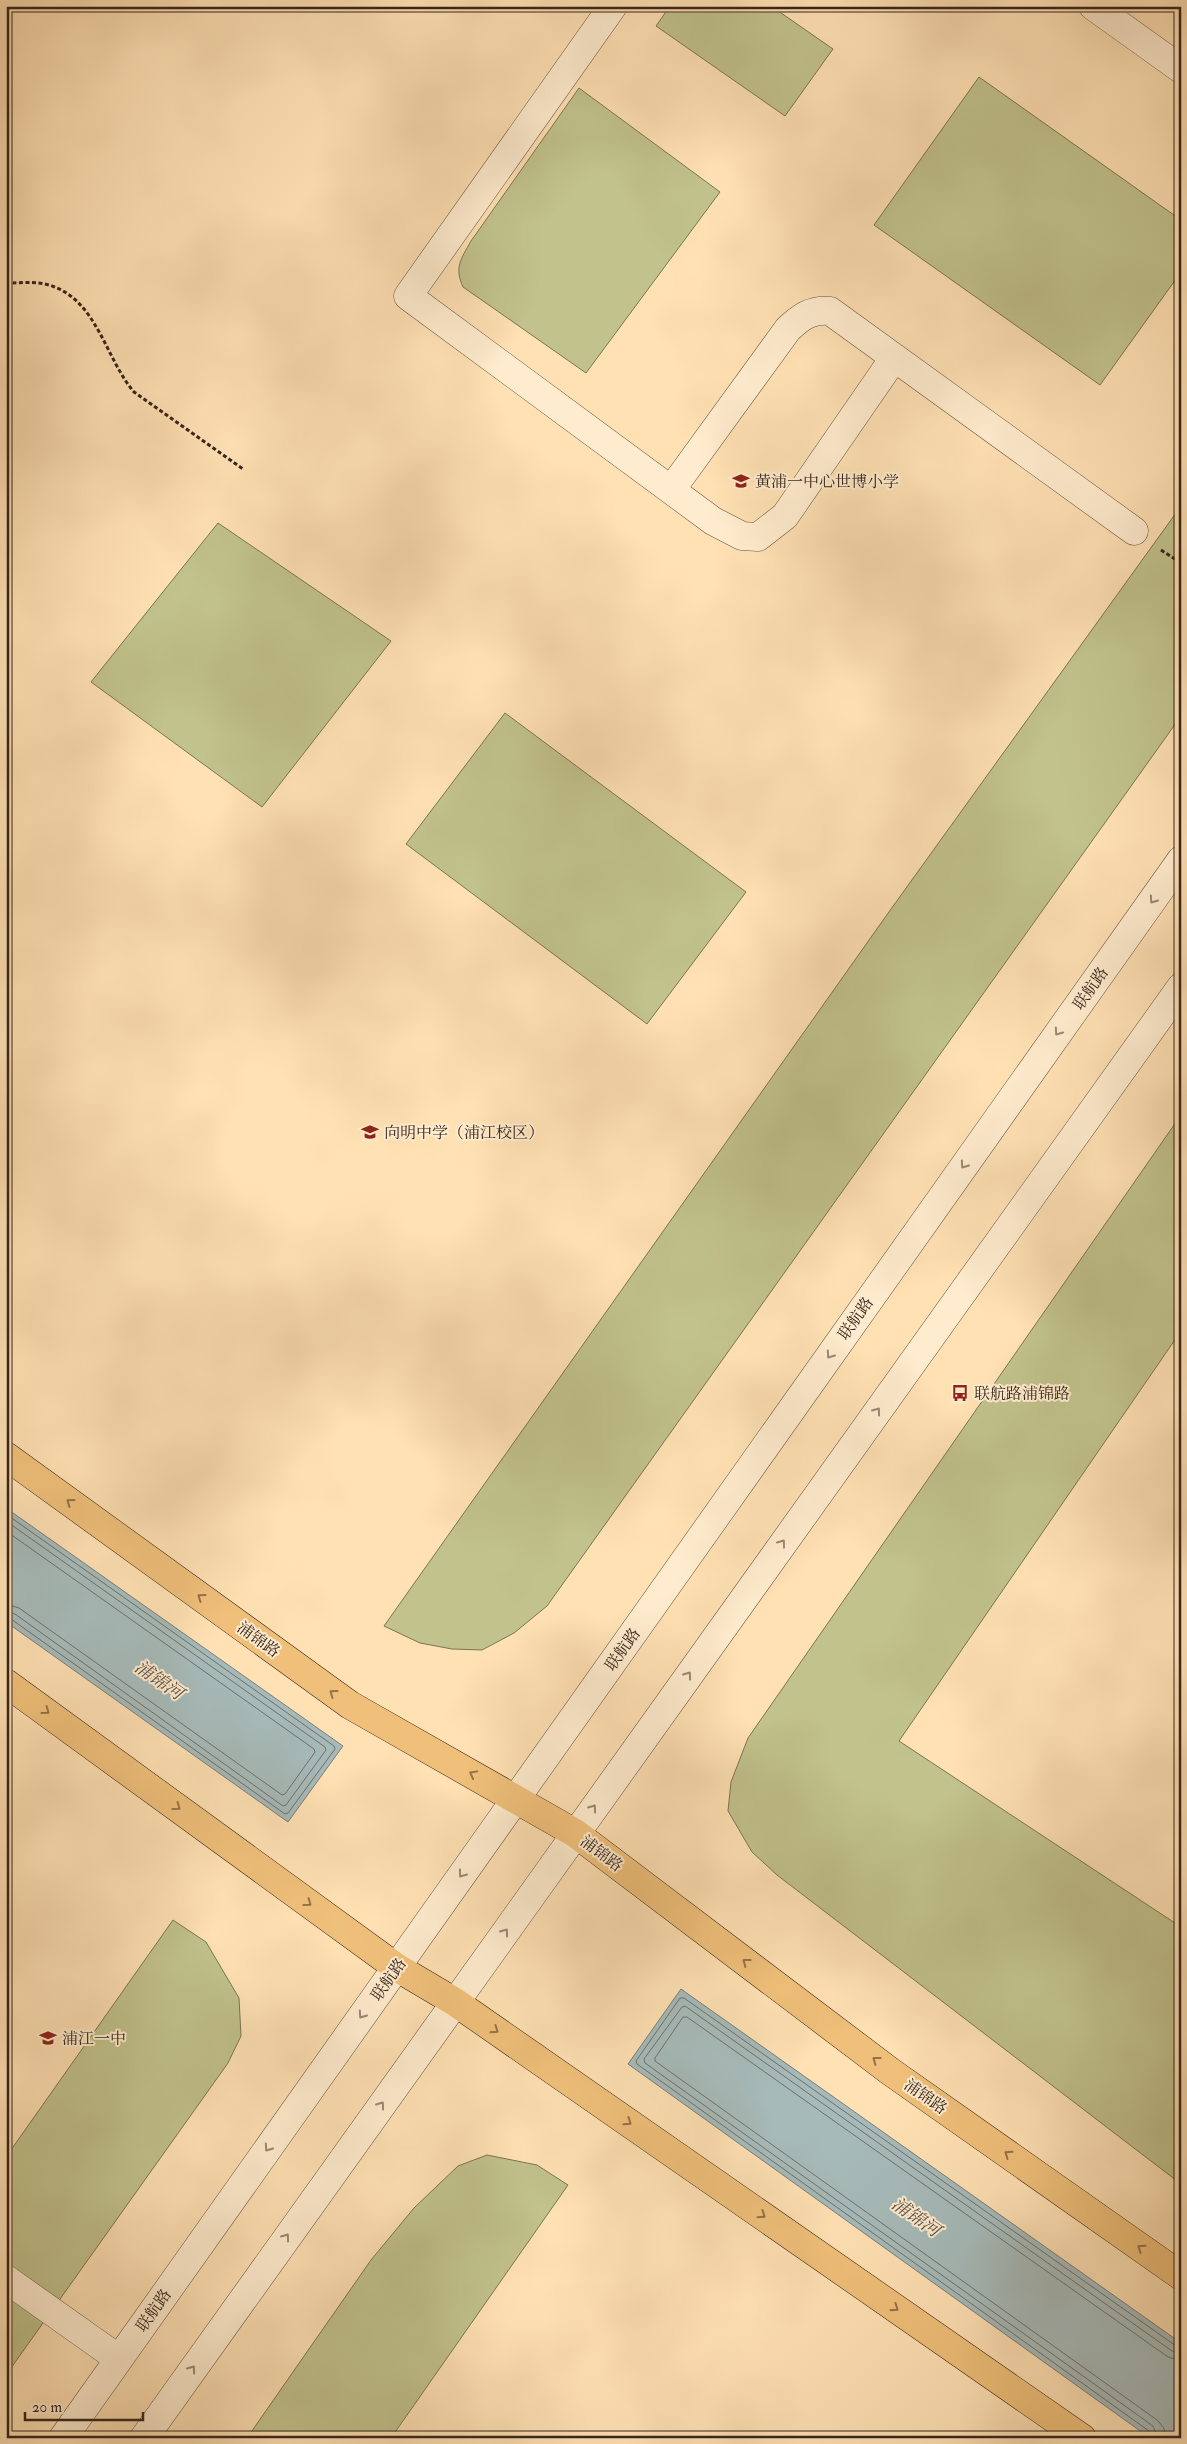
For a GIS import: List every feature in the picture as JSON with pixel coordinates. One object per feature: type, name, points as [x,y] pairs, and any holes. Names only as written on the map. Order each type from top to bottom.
[{"type":"main road","name":"浦锦路","points":[[6,1456],[350,1705],[575,1833],[891,2072],[1181,2276]]},
{"type":"main road","points":[[6,1683],[396,1967],[455,2002],[1082,2438]]},
{"type":"street","points":[[613,6],[408,296],[671,490],[727,529],[742,536],[758,537],[785,516],[894,358]]},
{"type":"street","points":[[1093,6],[1181,69]]},
{"type":"street","points":[[671,490],[788,329],[802,316],[818,310],[830,311],[1134,531]]},
{"type":"street","name":"联航路","points":[[63,2438],[1181,860]]},
{"type":"street","points":[[144,2438],[1181,987]]},
{"type":"street","points":[[6,2280],[119,2359]]},
{"type":"path","points":[[6,283],[50,285],[69,295],[83,307],[126,383],[134,392],[243,468]]},
{"type":"green space","points":[[670,6],[771,6],[833,49],[785,116],[656,26]]},
{"type":"green space","points":[[979,77],[1181,220],[1181,272],[1100,385],[874,225]]},
{"type":"green space","points":[[579,88],[720,192],[586,373],[463,287],[459,274],[460,263],[471,241]]},
{"type":"green space","points":[[1181,506],[1181,716],[547,1606],[514,1633],[482,1650],[452,1649],[420,1643],[384,1626],[891,909]]},
{"type":"green space","points":[[218,523],[391,641],[262,807],[91,682]]},
{"type":"green space","points":[[505,713],[746,892],[647,1024],[406,844]]},
{"type":"green space","points":[[1181,1115],[1181,1331],[899,1741],[1181,1927],[1181,2184],[777,1875],[752,1852],[728,1811],[731,1782],[748,1738]]},
{"type":"green space","points":[[173,1920],[206,1942],[239,1998],[241,2036],[228,2063],[6,2375],[6,2157]]},
{"type":"green space","points":[[487,2155],[537,2165],[568,2185],[391,2438],[247,2438],[371,2260],[414,2208],[458,2166]]},
{"type":"water","name":"浦锦河","points":[[6,1508],[343,1746],[288,1822],[6,1622]]},
{"type":"water","name":"浦锦河","points":[[681,1989],[1181,2343],[1181,2438],[1150,2438],[628,2064]]},
{"type":"place","name":"黄浦一中心世博小学","points":[[741,481]]},
{"type":"place","name":"向明中学（浦江校区）","points":[[370,1132]]},
{"type":"place","name":"联航路浦锦路","points":[[960,1393]]},
{"type":"place","name":"浦江一中","points":[[48,2038]]}]
